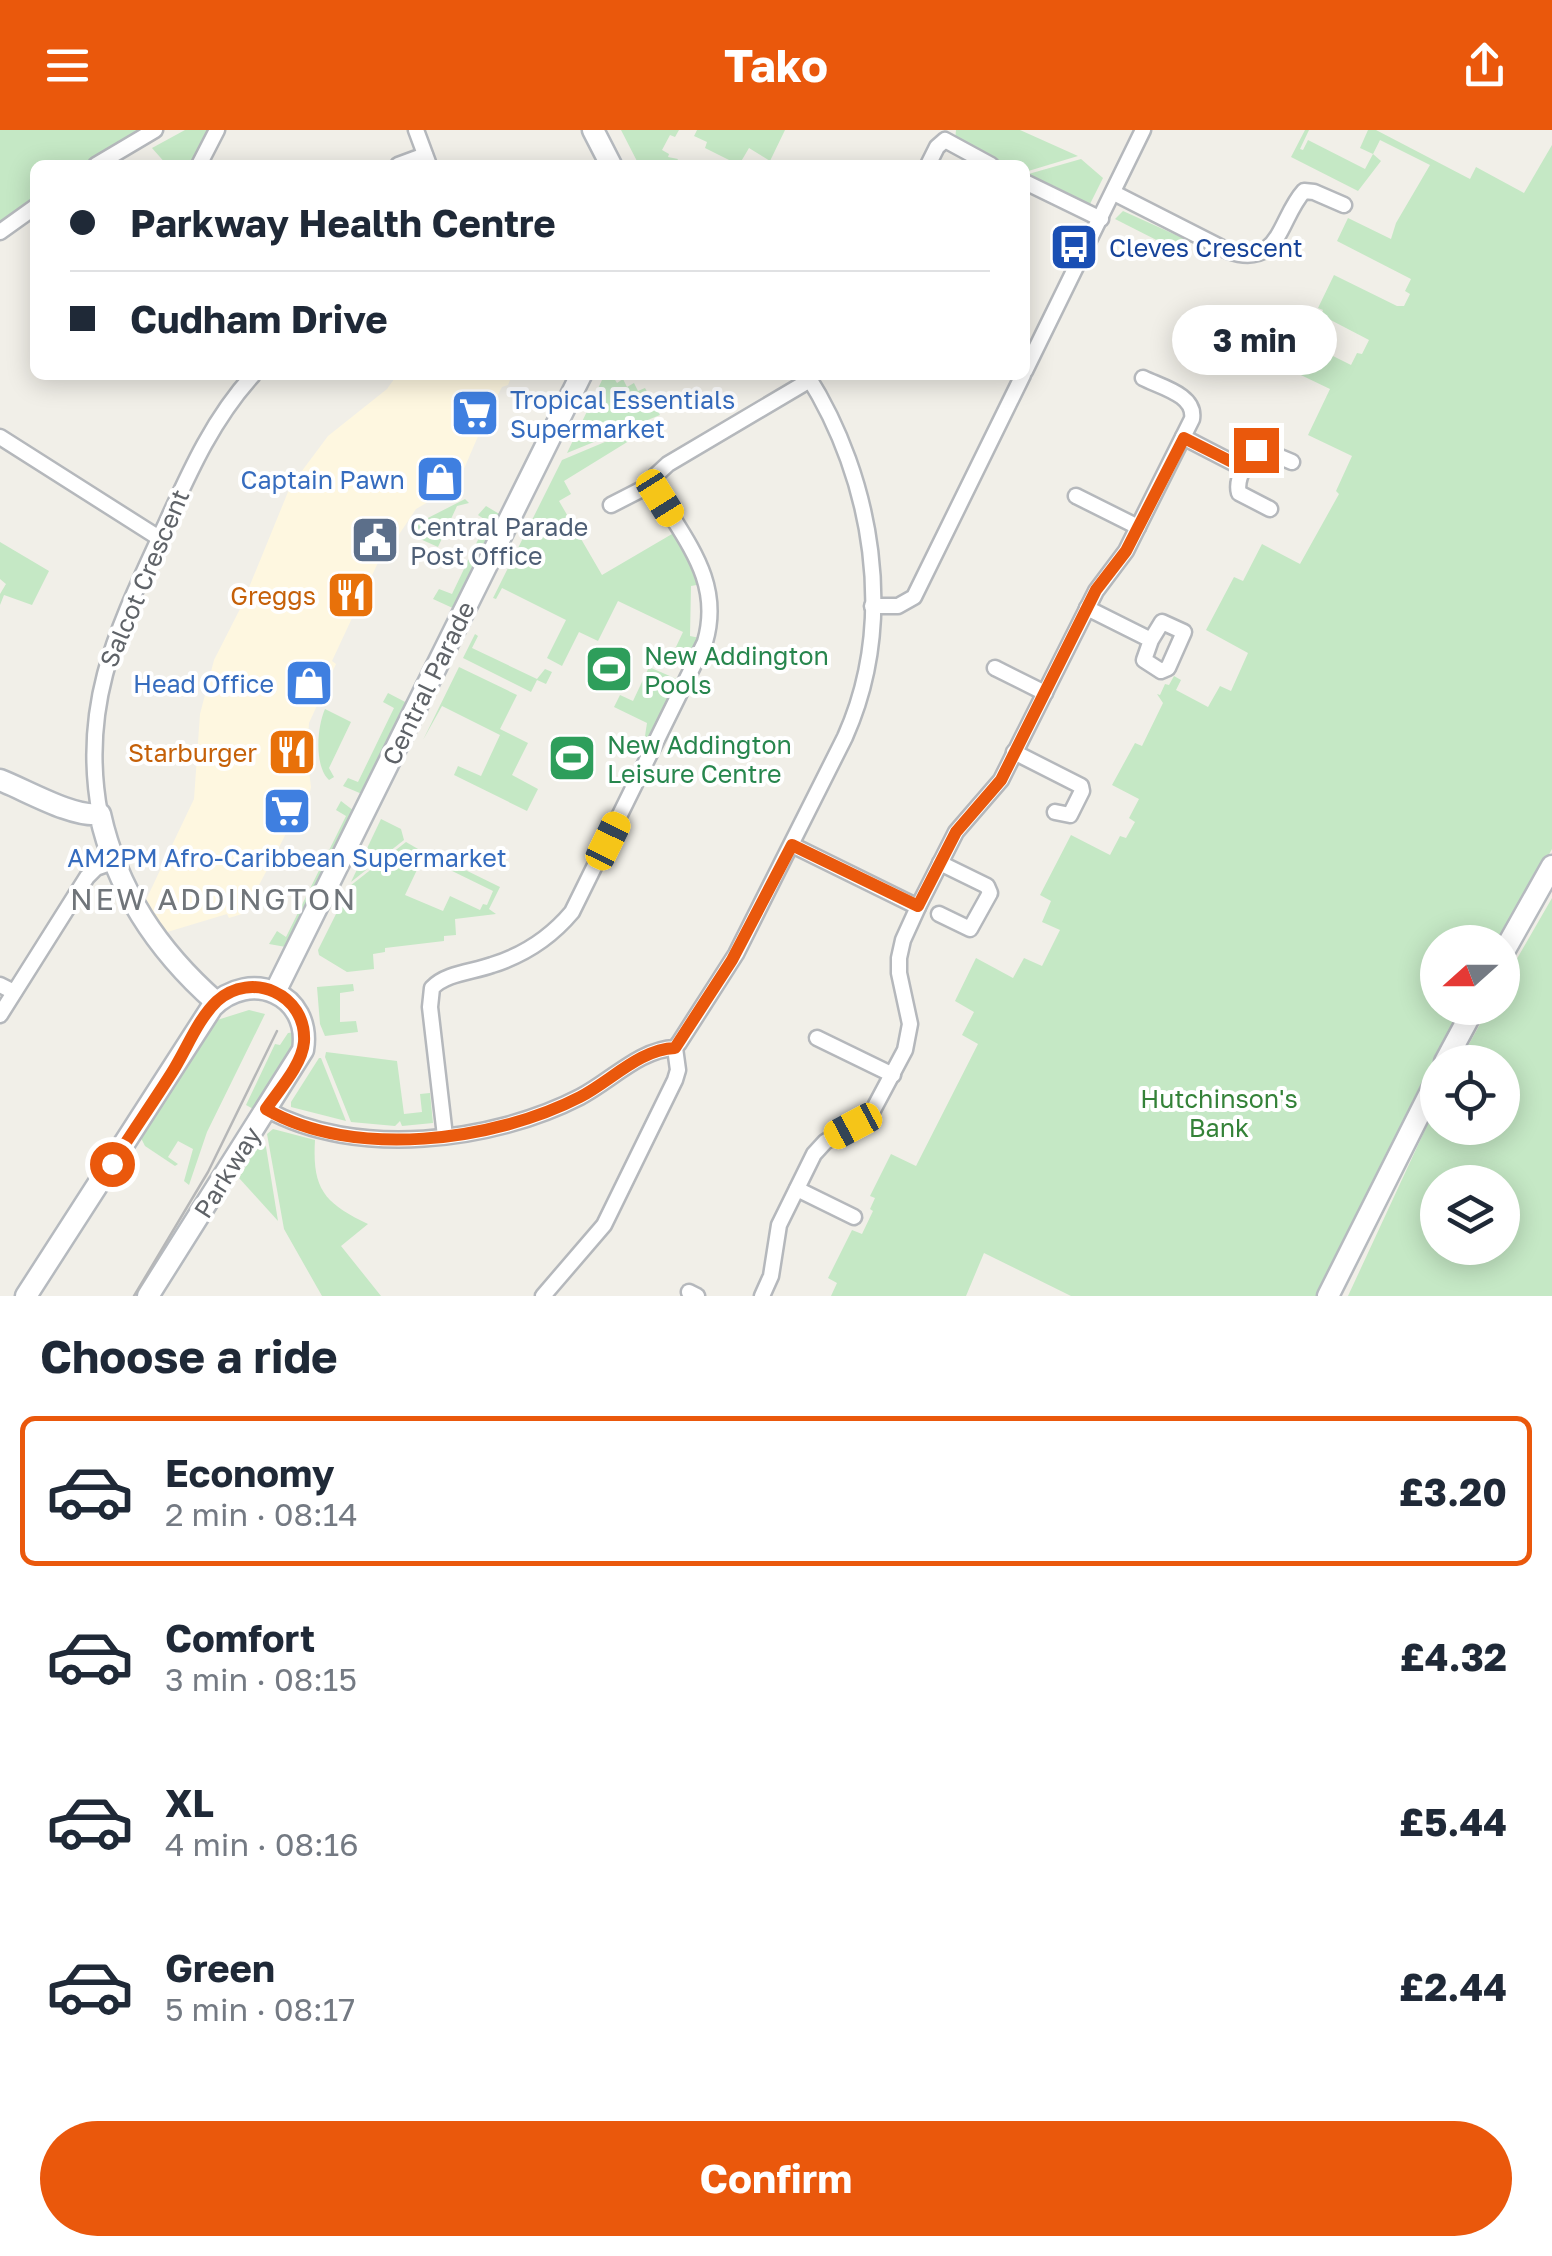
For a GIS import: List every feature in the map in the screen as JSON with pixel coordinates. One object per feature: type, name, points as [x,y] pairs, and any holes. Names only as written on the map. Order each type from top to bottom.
[{"type":"street","points":[[104,160],[155,130]]},
{"type":"street","points":[[202,160],[217,130]]},
{"type":"street","points":[[416,130],[427,160]]},
{"type":"street","points":[[593,130],[608,160]]},
{"type":"street","points":[[1030,361],[1143,130]]},
{"type":"street","points":[[930,160],[943,135],[983,160]]},
{"type":"street","points":[[1030,184],[1101,220]]},
{"type":"street","points":[[1114,194],[1242,254],[1263,251],[1274,242],[1304,190],[1344,205]]},
{"type":"street","points":[[0,232],[30,211]]},
{"type":"street","points":[[762,1296],[772,1272],[776,1232],[818,1149],[869,1116],[905,1050],[910,1030],[898,958],[918,906],[962,824],[996,788],[1087,608],[1100,584],[1122,558],[1192,419],[1192,404],[1143,378]]},
{"type":"street","name":"Salcot Crescent","points":[[216,1002],[155,938],[136,911],[113,862],[100,814],[93,758],[100,688],[121,621],[207,438],[248,380]]},
{"type":"street","name":"Central Parade","points":[[276,990],[579,380]]},
{"type":"street","points":[[612,505],[654,483],[663,467],[811,380]]},
{"type":"street","points":[[543,1296],[592,1243],[609,1216],[676,1077],[675,1048],[732,960],[852,720],[868,649],[872,606],[868,538],[856,477],[813,380]]},
{"type":"street","points":[[872,606],[909,602],[1021,380]]},
{"type":"street","points":[[0,437],[160,538]]},
{"type":"street","points":[[1184,438],[1244,468]]},
{"type":"street","points":[[1270,509],[1239,493],[1237,484],[1244,468],[1260,449],[1292,462]]},
{"type":"street","points":[[445,1136],[430,1007],[432,988],[440,980],[516,956],[553,932],[572,912],[705,642],[711,612],[706,576],[654,483]]},
{"type":"street","points":[[1076,496],[1138,527]]},
{"type":"street","points":[[1087,608],[1151,640]]},
{"type":"street","points":[[995,668],[1044,693]]},
{"type":"street","points":[[1014,752],[1082,786],[1070,815],[1055,812]]},
{"type":"street","points":[[0,780],[75,811],[100,814]]},
{"type":"street","points":[[792,845],[918,906]]},
{"type":"street","points":[[0,1015],[7,988],[87,876],[113,862]]},
{"type":"street","points":[[939,914],[970,929],[990,893],[986,886],[940,863]]},
{"type":"street","points":[[1519,925],[1552,866]]},
{"type":"street","points":[[26,1296],[216,1002],[248,987],[276,990]]},
{"type":"street","name":"Parkway","points":[[148,1296],[304,1044],[298,1013],[276,990]]},
{"type":"street","points":[[817,1038],[892,1075]]},
{"type":"street","points":[[266,1109],[290,1120],[351,1135],[445,1136],[491,1129],[553,1110],[599,1087],[648,1053],[675,1048]]},
{"type":"street","points":[[1328,1296],[1420,1113]]},
{"type":"street","points":[[797,1188],[854,1217]]},
{"type":"shaded area","points":[[393,380],[510,380],[488,414],[490,420],[482,427],[457,485],[416,509],[382,554],[332,661],[336,664],[309,723],[308,801],[299,808],[274,857],[276,864],[267,870],[252,898],[253,904],[242,914],[229,918],[227,914],[164,933],[144,904],[194,799],[200,714],[214,660],[241,607],[290,487],[328,436]]},
{"type":"green space","points":[[0,130],[142,130],[93,160],[30,160],[30,203],[0,224]]},
{"type":"green space","points":[[185,130],[211,130],[196,160],[163,160],[152,148]]},
{"type":"green space","points":[[621,130],[679,130],[675,137],[670,135],[662,150],[678,160],[636,160]]},
{"type":"green space","points":[[697,130],[785,130],[770,160],[749,148],[742,160],[729,160],[705,148],[707,142],[694,136]]},
{"type":"green space","points":[[956,130],[1020,130],[1078,156],[1030,170],[1030,160],[995,160],[955,140]]},
{"type":"green space","points":[[1305,130],[1309,130],[1300,149],[1308,140],[1365,169],[1373,154],[1381,161],[1358,191],[1291,157]]},
{"type":"green space","name":"Hutchinson's Bank","points":[[1368,130],[1376,130],[1470,179],[1476,167],[1524,193],[1552,145],[1552,849],[1510,925],[1420,925],[1420,1025],[1458,1025],[1448,1045],[1420,1045],[1420,1101],[1322,1296],[1071,1296],[984,1253],[966,1296],[831,1296],[837,1283],[828,1278],[852,1230],[862,1234],[873,1211],[870,1209],[875,1198],[870,1196],[891,1154],[916,1166],[978,1044],[962,1035],[974,1012],[955,1001],[976,958],[1013,978],[1024,958],[1042,966],[1060,930],[1042,922],[1051,901],[1040,895],[1071,835],[1110,855],[1120,836],[1126,838],[1135,822],[1129,818],[1139,799],[1112,785],[1135,743],[1142,746],[1163,703],[1157,694],[1174,676],[1181,680],[1176,690],[1208,707],[1220,686],[1231,691],[1248,653],[1206,630],[1234,577],[1243,581],[1262,544],[1300,564],[1339,494],[1336,491],[1352,456],[1308,435],[1330,389],[1253,352],[1260,337],[1257,327],[1285,341],[1289,334],[1351,365],[1369,340],[1321,315],[1323,310],[1318,308],[1334,275],[1404,306],[1411,279],[1337,241],[1348,218],[1391,239],[1396,223],[1430,165],[1380,140],[1373,154],[1360,148]]},
{"type":"green space","points":[[1081,159],[1103,178],[1089,206],[1030,177],[1030,174]]},
{"type":"green space","points":[[1123,211],[1185,239],[1186,255],[1115,219]]},
{"type":"green space","points":[[602,380],[624,380],[627,387],[634,383],[638,391],[645,388],[660,415],[567,453]]},
{"type":"green space","points":[[662,418],[564,481],[571,494],[559,501],[602,575],[677,534],[702,584],[691,586],[690,636],[700,638],[693,655],[675,649],[683,632],[618,601],[598,641],[579,632],[562,666],[547,658],[566,620],[502,588],[493,598],[562,460]]},
{"type":"green space","points":[[465,499],[469,503],[457,506],[438,547],[409,534],[422,521]]},
{"type":"green space","points":[[486,506],[501,515],[457,610],[433,599],[439,589],[452,594],[487,521],[478,515]]},
{"type":"green space","points":[[0,542],[49,571],[32,605],[4,595],[0,605],[0,594],[6,584],[0,579]]},
{"type":"green space","points":[[475,634],[478,636],[472,648],[537,679],[545,669],[552,672],[546,684],[537,680],[531,692],[463,658]]},
{"type":"green space","points":[[459,667],[517,695],[500,729],[528,743],[512,775],[538,789],[527,811],[454,775],[458,766],[481,776],[500,735],[442,706],[423,740]]},
{"type":"green space","points":[[649,667],[679,680],[648,739],[647,723],[614,707],[620,695],[633,701]]},
{"type":"green space","points":[[388,693],[411,705],[362,794],[343,786],[348,778],[358,782],[394,708],[383,702]]},
{"type":"green space","points":[[325,709],[351,722],[329,768],[334,777],[329,780],[321,766],[318,746]]},
{"type":"green space","points":[[341,801],[354,811],[286,947],[269,944],[277,931],[286,937],[346,816],[336,810]]},
{"type":"green space","points":[[381,819],[401,829],[404,840],[351,882]]},
{"type":"green space","points":[[406,842],[425,853],[405,895],[443,911],[450,896],[480,910],[483,904],[487,905],[493,891],[446,868],[449,862],[500,887],[489,909],[496,914],[455,919],[456,935],[444,936],[444,941],[385,948],[385,952],[373,954],[374,969],[347,972],[319,955],[318,950],[350,886]]},
{"type":"green space","points":[[1552,898],[1552,1296],[1348,1296],[1420,1141],[1420,1145],[1520,1145],[1520,1045],[1468,1045],[1480,1025],[1520,1025],[1520,954]]},
{"type":"green space","points":[[353,984],[354,991],[340,993],[340,1022],[356,1021],[358,1032],[325,1036],[320,1024],[317,987]]},
{"type":"green space","points":[[249,1010],[265,1014],[207,1132],[189,1185],[184,1181],[193,1149],[178,1141],[168,1157],[178,1164],[175,1166],[145,1146],[140,1136],[214,1021]]},
{"type":"green space","points":[[295,1032],[295,1045],[257,1111],[246,1105],[275,1044],[280,1045],[288,1033]]},
{"type":"green space","points":[[326,1052],[397,1061],[404,1114],[422,1112],[420,1094],[430,1093],[433,1123],[402,1126],[400,1121],[395,1126],[351,1122]]},
{"type":"green space","points":[[321,1058],[346,1121],[291,1107]]},
{"type":"green space","points":[[273,1129],[315,1140],[316,1171],[324,1193],[341,1209],[368,1224],[341,1246],[381,1296],[322,1296],[284,1229],[267,1134]]},
{"type":"green space","points":[[261,1140],[266,1147],[278,1221],[239,1178]]},
{"type":"tram line","points":[[134,1296],[208,1172],[277,1031]]},
{"type":"place","name":"Cleves Crescent","points":[[1074,247]]},
{"type":"place","name":"Tropical Essentials Supermarket","points":[[475,413]]},
{"type":"place","name":"Captain Pawn","points":[[440,479]]},
{"type":"place","name":"Central Parade Post Office","points":[[375,540]]},
{"type":"place","name":"Greggs","points":[[351,595]]},
{"type":"place","name":"New Addington Pools","points":[[609,669]]},
{"type":"place","name":"Head Office","points":[[309,683]]},
{"type":"place","name":"Starburger","points":[[292,752]]},
{"type":"place","name":"New Addington Leisure Centre","points":[[572,758]]},
{"type":"place","name":"AM2PM Afro-Caribbean Supermarket","points":[[287,811]]},
{"type":"district","name":"NEW ADDINGTON","points":[[214,899]]},
{"type":"route","points":[[112,1164],[204,1017],[216,1002],[242,988],[262,986],[276,990],[298,1013],[302,1025],[304,1044],[300,1056],[266,1109],[290,1120],[354,1136],[458,1135],[553,1110],[599,1087],[648,1053],[675,1048],[732,960],[792,845],[918,906],[956,832],[1001,780],[1096,590],[1126,551],[1184,438],[1244,468],[1256,450]]}]
